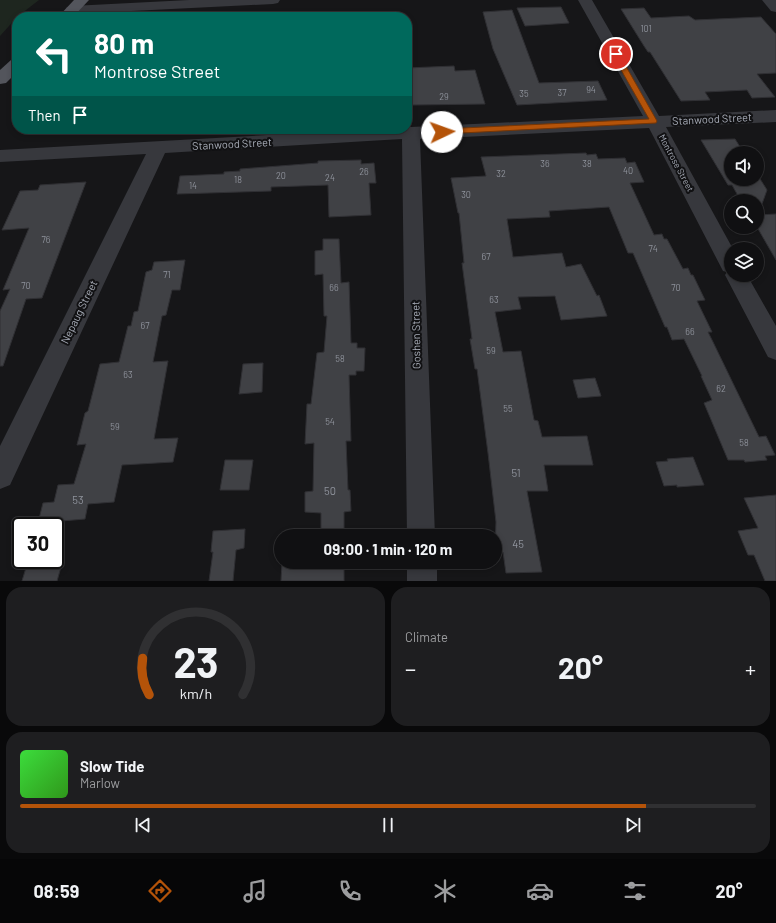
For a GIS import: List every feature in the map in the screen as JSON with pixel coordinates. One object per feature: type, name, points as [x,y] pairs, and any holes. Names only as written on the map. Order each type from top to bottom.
[{"type":"main road","points":[[70,12],[82,0]]},
{"type":"main road","points":[[0,79],[12,68]]},
{"type":"street","points":[[97,12],[273,0]]},
{"type":"street","name":"Montrose Street","points":[[585,0],[654,121],[724,252]]},
{"type":"street","points":[[769,0],[776,8]]},
{"type":"street","name":"Stanwood Street","points":[[412,133],[776,116]]},
{"type":"street","name":"Stanwood Street","points":[[0,156],[394,134]]},
{"type":"street","name":"Goshen Street","points":[[411,134],[421,529]]},
{"type":"street","name":"Nepaug Street","points":[[0,475],[158,148]]},
{"type":"street","points":[[740,282],[776,349]]},
{"type":"street","points":[[422,569],[422,581]]},
{"type":"shaded area","points":[[0,0],[39,0],[23,12],[12,12],[12,23],[0,36]]},
{"type":"building","points":[[561,7],[569,23],[525,26],[517,8]]},
{"type":"building","points":[[644,8],[651,18],[689,16],[695,20],[761,17],[776,34],[776,73],[757,74],[775,97],[752,98],[747,90],[705,92],[710,100],[681,101],[621,9]]},
{"type":"building","points":[[512,10],[539,83],[598,81],[607,100],[517,105],[493,49],[483,12]]},
{"type":"building","points":[[454,66],[455,71],[475,70],[485,104],[412,105],[412,68]]},
{"type":"building","points":[[735,139],[740,146],[724,146],[724,178],[701,140]]},
{"type":"building","points":[[586,153],[587,155],[596,154],[598,159],[625,158],[627,163],[635,162],[644,182],[630,183],[654,235],[662,234],[664,239],[667,239],[683,269],[688,268],[691,275],[693,275],[705,300],[697,301],[712,332],[708,332],[759,437],[766,436],[775,455],[765,456],[767,460],[745,462],[744,460],[728,460],[704,403],[712,400],[702,376],[684,339],[672,340],[633,253],[628,253],[609,207],[549,211],[550,217],[507,219],[513,257],[562,253],[566,267],[581,264],[597,296],[599,295],[607,316],[561,320],[555,296],[518,297],[521,309],[495,312],[503,352],[521,351],[534,420],[538,421],[542,437],[587,436],[593,465],[544,465],[548,491],[527,491],[542,572],[506,573],[502,552],[502,529],[496,529],[477,369],[475,369],[470,339],[472,339],[462,263],[464,263],[459,213],[451,178],[486,176],[481,157]]},
{"type":"building","points":[[361,160],[361,164],[374,163],[376,183],[369,183],[371,215],[329,217],[328,185],[271,187],[271,191],[177,194],[180,176],[224,174],[224,172],[240,171],[240,169],[318,163],[318,161]]},
{"type":"building","points":[[86,182],[42,298],[26,299],[3,366],[0,366],[0,311],[10,289],[3,290],[29,228],[2,230],[20,191],[38,190],[40,185]]},
{"type":"building","points":[[764,185],[767,190],[764,198],[764,194],[737,194],[733,186]]},
{"type":"building","points":[[776,214],[776,260],[761,234],[764,234],[764,215]]},
{"type":"building","points":[[323,239],[339,239],[341,283],[349,282],[351,343],[357,343],[357,348],[365,348],[364,371],[356,371],[356,375],[349,375],[351,441],[346,441],[348,490],[350,490],[351,511],[344,512],[344,529],[321,529],[321,513],[305,512],[305,492],[313,491],[314,443],[305,444],[307,404],[311,404],[317,353],[324,352],[327,316],[324,316],[323,274],[315,275],[315,251],[323,250]]},
{"type":"building","points":[[185,260],[180,290],[172,290],[166,315],[162,316],[153,362],[168,361],[154,439],[178,438],[173,462],[122,465],[114,502],[88,504],[85,519],[64,521],[64,517],[40,517],[43,503],[54,502],[58,485],[74,484],[86,444],[77,445],[85,413],[88,411],[100,364],[119,362],[128,326],[131,326],[134,312],[138,311],[146,272],[152,270],[154,262]]},
{"type":"building","points":[[263,363],[262,392],[239,394],[243,364]]},
{"type":"building","points":[[595,378],[601,396],[578,398],[573,380]]},
{"type":"building","points":[[693,457],[704,485],[677,487],[677,485],[664,486],[656,462],[668,461],[667,459]]},
{"type":"building","points":[[225,460],[253,460],[249,490],[220,490]]},
{"type":"building","points":[[776,495],[776,581],[765,581],[754,555],[748,555],[738,531],[758,528],[744,498]]},
{"type":"building","points":[[245,529],[244,548],[236,550],[233,581],[209,581],[213,552],[211,552],[213,531]]},
{"type":"building","points":[[26,569],[60,569],[57,581],[22,581]]},
{"type":"building","points":[[282,569],[344,569],[344,581],[281,581]]},
{"type":"route","points":[[442,132],[654,121],[616,54]]}]
